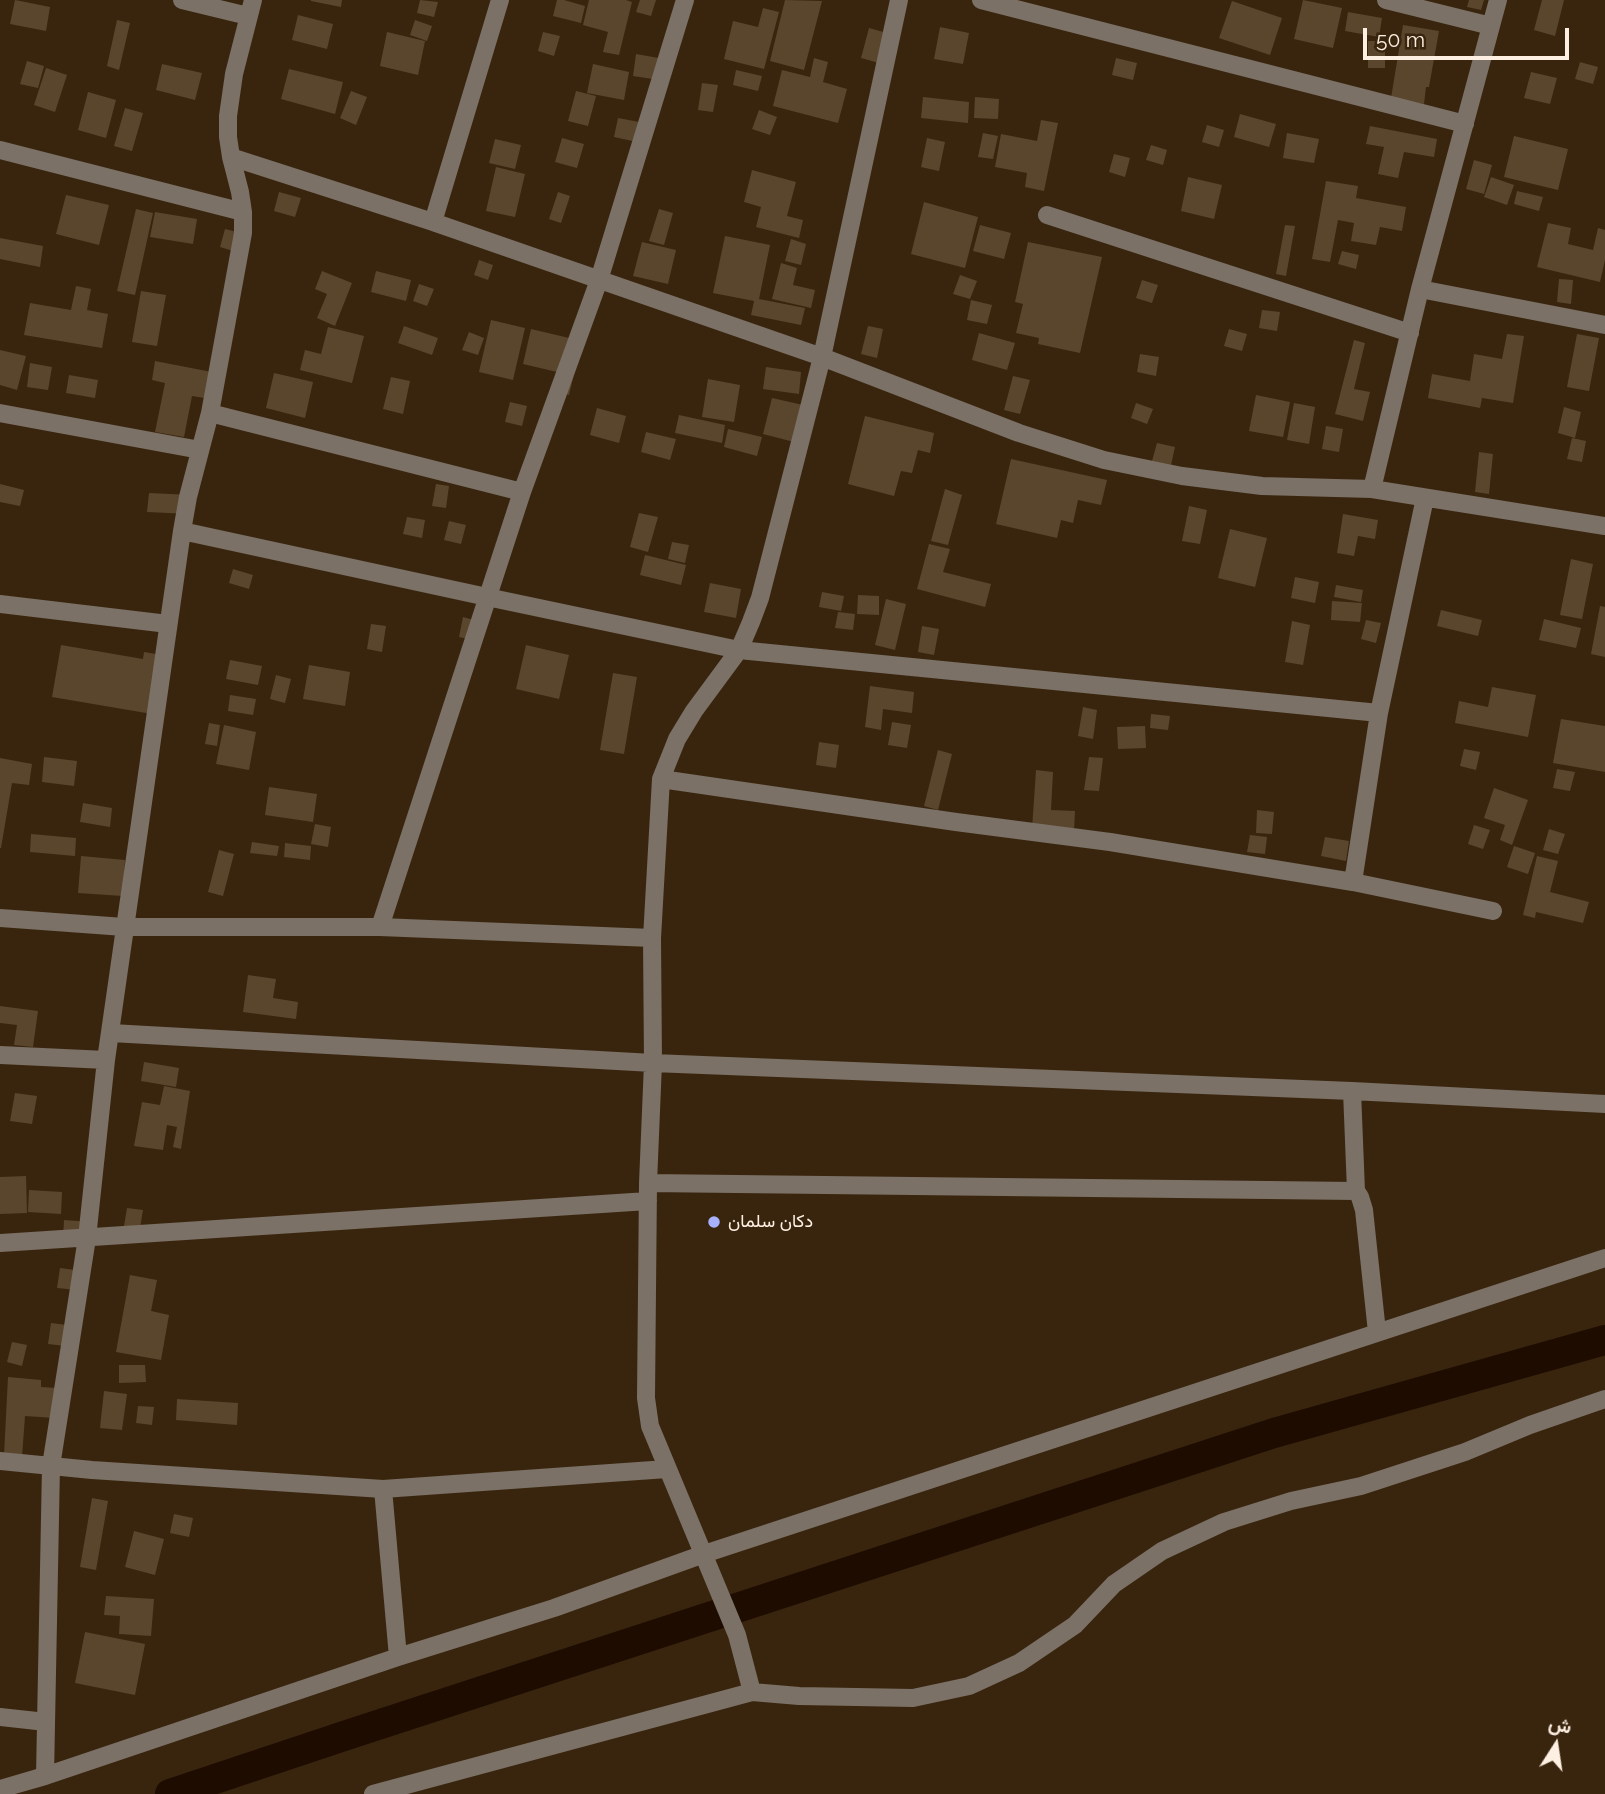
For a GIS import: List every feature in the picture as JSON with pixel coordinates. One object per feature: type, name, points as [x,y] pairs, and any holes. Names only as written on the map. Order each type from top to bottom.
[{"type":"street","points":[[45,1776],[51,1466],[87,1238],[106,1060],[168,624],[188,497],[210,413],[243,233],[240,192],[228,137],[228,116],[234,74],[250,8],[182,0]]},
{"type":"street","points":[[433,222],[500,0]]},
{"type":"street","points":[[380,927],[486,597],[599,280],[685,0]]},
{"type":"street","points":[[752,1692],[737,1635],[650,1426],[646,1398],[648,1192],[653,1063],[652,938],[661,779],[677,739],[739,650],[760,598],[822,356],[899,0]]},
{"type":"street","points":[[981,0],[1465,124]]},
{"type":"street","points":[[1386,0],[1492,26]]},
{"type":"street","points":[[1372,489],[1420,289],[1498,0]]},
{"type":"street","points":[[0,150],[243,212]]},
{"type":"street","points":[[231,157],[433,222],[822,356],[1019,433],[1104,460],[1181,476],[1262,486],[1372,489],[1605,526]]},
{"type":"street","points":[[1047,215],[1410,333]]},
{"type":"street","points":[[1420,289],[1605,325]]},
{"type":"street","points":[[0,413],[200,450]]},
{"type":"street","points":[[210,413],[522,492]]},
{"type":"street","points":[[1353,882],[1379,713],[1425,498]]},
{"type":"street","points":[[183,531],[739,650],[1379,713]]},
{"type":"street","points":[[0,604],[168,624]]},
{"type":"street","points":[[661,779],[1110,842],[1353,882],[1493,911]]},
{"type":"street","points":[[0,918],[124,927],[380,927],[652,938]]},
{"type":"street","points":[[111,1033],[653,1063],[1352,1091],[1605,1104]]},
{"type":"street","points":[[0,1055],[106,1060]]},
{"type":"street","points":[[1352,1091],[1356,1191],[1364,1210],[1377,1332]]},
{"type":"street","points":[[0,1242],[87,1238],[648,1192],[1356,1191]]},
{"type":"street","points":[[0,1789],[554,1608],[704,1554],[1605,1258]]},
{"type":"street","points":[[373,1794],[752,1692],[799,1696],[913,1698],[969,1686],[1019,1663],[1074,1625],[1114,1584],[1162,1551],[1224,1521],[1291,1501],[1361,1486],[1465,1452],[1605,1399]]},
{"type":"street","points":[[0,1461],[383,1489],[667,1469]]},
{"type":"street","points":[[383,1489],[398,1657]]},
{"type":"street","points":[[0,1717],[46,1722]]},
{"type":"building","points":[[15,0],[50,7],[46,31],[10,24]]},
{"type":"building","points":[[311,0],[342,0],[341,7]]},
{"type":"building","points":[[420,0],[438,2],[434,17],[417,13]]},
{"type":"building","points":[[557,0],[585,6],[581,23],[553,16]]},
{"type":"building","points":[[589,0],[632,2],[619,55],[603,52],[608,32],[583,25]]},
{"type":"building","points":[[640,0],[656,0],[651,16],[636,12]]},
{"type":"building","points":[[785,0],[822,1],[804,70],[770,61]]},
{"type":"building","points":[[1303,0],[1342,8],[1333,48],[1294,39]]},
{"type":"building","points":[[1469,0],[1484,0],[1481,10],[1467,7]]},
{"type":"building","points":[[1542,0],[1564,0],[1555,36],[1534,30]]},
{"type":"building","points":[[1232,1],[1282,18],[1270,55],[1219,38]]},
{"type":"building","points":[[763,8],[779,12],[764,69],[724,59],[733,21],[758,27]]},
{"type":"building","points":[[1348,12],[1382,18],[1379,37],[1345,31]]},
{"type":"building","points":[[298,15],[333,24],[327,49],[292,40]]},
{"type":"building","points":[[117,20],[130,23],[119,70],[107,66]]},
{"type":"building","points":[[415,20],[432,26],[427,41],[410,35]]},
{"type":"building","points":[[1403,25],[1439,31],[1424,104],[1391,98]]},
{"type":"building","points":[[940,27],[969,33],[963,64],[934,59]]},
{"type":"building","points":[[869,28],[887,33],[879,63],[861,58]]},
{"type":"building","points":[[387,32],[425,41],[418,75],[380,66]]},
{"type":"building","points":[[543,32],[560,36],[554,56],[538,51]]},
{"type":"building","points":[[1368,41],[1385,41],[1385,68],[1368,68]]},
{"type":"building","points":[[636,54],[670,60],[666,81],[633,76]]},
{"type":"building","points":[[814,58],[828,62],[823,82],[847,89],[838,123],[773,106],[782,70],[810,77]]},
{"type":"building","points":[[1116,58],[1137,63],[1133,80],[1112,75]]},
{"type":"building","points":[[27,61],[44,66],[38,88],[20,84]]},
{"type":"building","points":[[1580,62],[1598,67],[1593,84],[1575,79]]},
{"type":"building","points":[[162,64],[202,73],[195,100],[156,90]]},
{"type":"building","points":[[593,64],[629,72],[624,100],[587,93]]},
{"type":"building","points":[[46,68],[67,75],[55,112],[34,105]]},
{"type":"building","points":[[289,69],[343,82],[335,114],[281,99]]},
{"type":"building","points":[[736,70],[762,76],[758,91],[733,85]]},
{"type":"building","points":[[1531,72],[1557,78],[1550,104],[1524,98]]},
{"type":"building","points":[[702,83],[718,85],[713,112],[698,110]]},
{"type":"building","points":[[351,91],[367,97],[356,125],[340,118]]},
{"type":"building","points":[[576,91],[596,96],[588,126],[568,121]]},
{"type":"building","points":[[88,92],[116,100],[106,138],[78,130]]},
{"type":"building","points":[[923,97],[969,102],[968,123],[921,118]]},
{"type":"building","points":[[975,97],[999,99],[998,119],[974,118]]},
{"type":"building","points":[[125,108],[143,113],[132,151],[114,146]]},
{"type":"building","points":[[759,110],[777,117],[770,135],[752,129]]},
{"type":"building","points":[[1240,114],[1276,124],[1269,147],[1234,137]]},
{"type":"building","points":[[618,118],[650,124],[646,144],[614,137]]},
{"type":"building","points":[[1041,120],[1058,123],[1044,191],[1025,187],[1027,173],[995,167],[1001,134],[1037,141]]},
{"type":"building","points":[[1207,125],[1224,130],[1219,147],[1202,142]]},
{"type":"building","points":[[1370,126],[1437,139],[1434,157],[1404,152],[1398,178],[1378,174],[1384,147],[1366,144]]},
{"type":"building","points":[[983,133],[998,136],[993,159],[978,157]]},
{"type":"building","points":[[1287,133],[1319,139],[1314,163],[1283,158]]},
{"type":"building","points":[[1514,136],[1568,149],[1558,190],[1504,177]]},
{"type":"building","points":[[562,138],[584,144],[577,168],[555,162]]},
{"type":"building","points":[[927,138],[945,142],[939,171],[921,167]]},
{"type":"building","points":[[495,139],[521,145],[515,169],[489,163]]},
{"type":"building","points":[[1151,145],[1167,150],[1163,165],[1146,160]]},
{"type":"building","points":[[1114,154],[1130,158],[1125,177],[1109,172]]},
{"type":"building","points":[[1474,160],[1492,165],[1484,194],[1466,189]]},
{"type":"building","points":[[496,167],[525,174],[515,217],[486,211]]},
{"type":"building","points":[[752,170],[796,182],[787,216],[803,220],[799,238],[756,227],[761,207],[744,202]]},
{"type":"building","points":[[1188,177],[1222,185],[1214,219],[1181,211]]},
{"type":"building","points":[[1491,177],[1514,185],[1507,205],[1484,197]]},
{"type":"building","points":[[1326,181],[1358,186],[1356,198],[1406,207],[1402,231],[1380,227],[1376,245],[1351,241],[1354,223],[1338,220],[1330,262],[1312,259]]},
{"type":"building","points":[[1517,191],[1543,197],[1539,211],[1514,204]]},
{"type":"building","points":[[279,192],[301,198],[295,217],[274,211]]},
{"type":"building","points":[[558,192],[570,196],[561,223],[549,219]]},
{"type":"building","points":[[66,195],[109,205],[99,245],[56,234]]},
{"type":"building","points":[[924,202],[978,217],[965,268],[911,254]]},
{"type":"building","points":[[136,209],[153,213],[135,295],[117,291]]},
{"type":"building","points":[[659,209],[673,213],[664,245],[649,241]]},
{"type":"building","points":[[155,212],[197,219],[193,244],[150,237]]},
{"type":"building","points":[[1548,223],[1571,228],[1568,244],[1593,250],[1598,228],[1605,230],[1605,260],[1600,282],[1537,267]]},
{"type":"building","points":[[980,225],[1011,233],[1004,259],[973,251]]},
{"type":"building","points":[[1285,225],[1295,226],[1286,276],[1276,274]]},
{"type":"building","points":[[225,229],[249,235],[243,254],[220,247]]},
{"type":"building","points":[[725,236],[770,245],[759,299],[805,308],[801,325],[751,315],[754,301],[713,293]]},
{"type":"building","points":[[0,238],[43,246],[40,267],[0,259]]},
{"type":"building","points":[[791,239],[806,244],[801,265],[785,261]]},
{"type":"building","points":[[642,242],[676,250],[668,284],[633,276]]},
{"type":"building","points":[[1028,242],[1102,257],[1080,353],[1038,344],[1039,338],[1016,333],[1023,304],[1015,302]]},
{"type":"building","points":[[1342,251],[1359,255],[1356,269],[1338,264]]},
{"type":"building","points":[[479,260],[493,265],[488,280],[474,275]]},
{"type":"building","points":[[781,263],[797,268],[793,285],[815,290],[811,308],[772,299]]},
{"type":"building","points":[[322,271],[352,283],[335,326],[317,318],[327,294],[315,289]]},
{"type":"building","points":[[376,271],[411,280],[406,301],[371,292]]},
{"type":"building","points":[[960,275],[977,281],[970,299],[953,294]]},
{"type":"building","points":[[1559,279],[1573,280],[1571,304],[1557,302]]},
{"type":"building","points":[[1142,280],[1158,285],[1152,303],[1136,298]]},
{"type":"building","points":[[419,284],[434,289],[427,306],[413,301]]},
{"type":"building","points":[[76,286],[91,289],[87,310],[108,314],[102,348],[24,335],[30,303],[71,310]]},
{"type":"building","points":[[141,291],[166,295],[157,346],[132,342]]},
{"type":"building","points":[[971,300],[992,305],[987,324],[967,320]]},
{"type":"building","points":[[1262,310],[1280,312],[1277,331],[1259,328]]},
{"type":"building","points":[[491,320],[525,328],[513,380],[479,372]]},
{"type":"building","points":[[404,326],[438,338],[432,355],[398,343]]},
{"type":"building","points":[[868,326],[883,329],[877,358],[861,354]]},
{"type":"building","points":[[328,327],[364,336],[352,383],[300,370],[305,350],[321,354]]},
{"type":"building","points":[[531,329],[582,341],[569,395],[552,391],[557,372],[523,364]]},
{"type":"building","points":[[1229,329],[1247,334],[1242,351],[1224,346]]},
{"type":"building","points":[[469,332],[484,338],[478,355],[462,350]]},
{"type":"building","points":[[979,333],[1015,343],[1007,370],[972,360]]},
{"type":"building","points":[[1507,334],[1524,336],[1513,403],[1482,398],[1480,408],[1428,398],[1432,374],[1470,381],[1474,354],[1502,359]]},
{"type":"building","points":[[1577,334],[1599,338],[1589,391],[1567,387]]},
{"type":"building","points":[[1354,340],[1365,343],[1354,389],[1370,392],[1363,421],[1335,414]]},
{"type":"building","points":[[0,350],[26,356],[17,390],[0,385]]},
{"type":"building","points":[[1140,354],[1159,357],[1156,376],[1137,372]]},
{"type":"building","points":[[155,361],[222,374],[217,400],[192,396],[184,437],[155,432],[165,383],[152,380]]},
{"type":"building","points":[[30,363],[52,367],[48,390],[27,387]]},
{"type":"building","points":[[766,367],[801,372],[799,394],[763,389]]},
{"type":"building","points":[[274,373],[313,382],[305,418],[266,408]]},
{"type":"building","points":[[69,375],[98,380],[95,398],[66,393]]},
{"type":"building","points":[[1013,376],[1030,380],[1020,414],[1004,410]]},
{"type":"building","points":[[391,377],[410,381],[403,414],[383,409]]},
{"type":"building","points":[[708,379],[740,385],[734,422],[702,417]]},
{"type":"building","points":[[1256,395],[1290,402],[1283,437],[1249,431]]},
{"type":"building","points":[[772,398],[803,405],[794,442],[763,434]]},
{"type":"building","points":[[510,402],[527,406],[522,426],[505,422]]},
{"type":"building","points":[[1136,403],[1153,409],[1147,424],[1131,418]]},
{"type":"building","points":[[1294,403],[1315,407],[1309,444],[1287,440]]},
{"type":"building","points":[[1564,407],[1581,412],[1575,438],[1558,433]]},
{"type":"building","points":[[597,408],[626,416],[619,443],[590,435]]},
{"type":"building","points":[[679,415],[725,425],[722,443],[675,433]]},
{"type":"building","points":[[865,416],[934,433],[930,453],[918,450],[912,473],[901,471],[894,496],[848,484]]},
{"type":"building","points":[[1326,426],[1343,429],[1339,452],[1322,449]]},
{"type":"building","points":[[728,429],[762,437],[757,456],[724,447]]},
{"type":"building","points":[[646,432],[676,439],[670,460],[641,452]]},
{"type":"building","points":[[1572,438],[1586,441],[1582,462],[1567,459]]},
{"type":"building","points":[[1157,443],[1175,447],[1171,465],[1152,461]]},
{"type":"building","points":[[1479,452],[1493,454],[1489,494],[1475,492]]},
{"type":"building","points":[[1011,459],[1107,480],[1101,505],[1078,500],[1073,523],[1061,520],[1057,538],[996,524]]},
{"type":"building","points":[[0,484],[24,490],[20,506],[0,502]]},
{"type":"building","points":[[436,484],[449,486],[446,508],[432,506]]},
{"type":"building","points":[[945,489],[962,495],[948,545],[931,541]]},
{"type":"building","points":[[149,493],[191,495],[190,514],[147,512]]},
{"type":"building","points":[[1189,506],[1207,510],[1200,544],[1182,541]]},
{"type":"building","points":[[639,513],[658,517],[648,552],[630,547]]},
{"type":"building","points":[[1343,514],[1378,520],[1375,539],[1358,536],[1354,556],[1337,553]]},
{"type":"building","points":[[407,517],[425,520],[422,538],[403,534]]},
{"type":"building","points":[[449,521],[466,525],[461,544],[444,540]]},
{"type":"building","points":[[1230,529],[1267,538],[1255,587],[1218,578]]},
{"type":"building","points":[[672,542],[689,545],[685,563],[668,559]]},
{"type":"building","points":[[929,544],[950,549],[943,572],[991,584],[985,607],[917,589]]},
{"type":"building","points":[[645,555],[686,565],[681,585],[640,575]]},
{"type":"building","points":[[1571,559],[1593,564],[1582,619],[1560,615]]},
{"type":"building","points":[[233,569],[253,575],[249,589],[229,583]]},
{"type":"building","points":[[1295,577],[1319,582],[1315,603],[1291,598]]},
{"type":"building","points":[[710,583],[741,589],[736,618],[704,612]]},
{"type":"building","points":[[1336,585],[1363,590],[1361,602],[1334,597]]},
{"type":"building","points":[[822,592],[844,596],[841,611],[819,607]]},
{"type":"building","points":[[858,595],[879,596],[879,615],[857,614]]},
{"type":"building","points":[[886,599],[906,604],[895,650],[875,645]]},
{"type":"building","points":[[1332,601],[1362,603],[1360,622],[1331,620]]},
{"type":"building","points":[[1600,606],[1605,607],[1605,657],[1591,654]]},
{"type":"building","points":[[1441,610],[1482,620],[1478,636],[1437,626]]},
{"type":"building","points":[[838,612],[855,614],[853,630],[835,628]]},
{"type":"building","points":[[463,617],[477,621],[472,640],[459,637]]},
{"type":"building","points":[[1544,619],[1581,628],[1576,648],[1539,640]]},
{"type":"building","points":[[1366,620],[1381,623],[1376,643],[1361,639]]},
{"type":"building","points":[[1292,621],[1310,625],[1303,665],[1285,662]]},
{"type":"building","points":[[371,624],[386,626],[382,652],[367,649]]},
{"type":"building","points":[[922,626],[939,629],[934,655],[918,652]]},
{"type":"building","points":[[61,645],[143,659],[144,652],[162,655],[152,714],[52,697]]},
{"type":"building","points":[[526,645],[569,655],[559,699],[516,689]]},
{"type":"building","points":[[230,660],[262,666],[258,685],[226,679]]},
{"type":"building","points":[[309,665],[350,672],[345,706],[303,699]]},
{"type":"building","points":[[613,673],[637,677],[624,754],[600,750]]},
{"type":"building","points":[[276,675],[291,679],[285,703],[270,699]]},
{"type":"building","points":[[870,686],[914,692],[912,713],[883,709],[881,730],[865,727]]},
{"type":"building","points":[[1492,687],[1536,695],[1528,737],[1455,723],[1459,701],[1488,707]]},
{"type":"building","points":[[230,695],[256,699],[253,715],[228,711]]},
{"type":"building","points":[[1083,707],[1097,710],[1093,739],[1078,736]]},
{"type":"building","points":[[1151,714],[1170,716],[1168,730],[1150,728]]},
{"type":"building","points":[[1561,719],[1605,726],[1605,772],[1553,763]]},
{"type":"building","points":[[892,722],[911,725],[907,748],[888,745]]},
{"type":"building","points":[[209,723],[220,725],[217,746],[205,744]]},
{"type":"building","points":[[224,725],[256,732],[249,770],[216,764]]},
{"type":"building","points":[[1145,726],[1146,748],[1118,749],[1117,727]]},
{"type":"building","points":[[819,742],[839,745],[836,768],[816,765]]},
{"type":"building","points":[[1464,749],[1480,752],[1476,770],[1460,766]]},
{"type":"building","points":[[938,750],[952,754],[938,810],[924,806]]},
{"type":"building","points":[[44,757],[77,761],[74,786],[42,782]]},
{"type":"building","points":[[1089,757],[1103,758],[1099,791],[1084,790]]},
{"type":"building","points":[[0,758],[32,764],[29,785],[12,783],[1,848],[0,848]]},
{"type":"building","points":[[1557,769],[1575,772],[1570,791],[1553,788]]},
{"type":"building","points":[[1036,770],[1053,772],[1051,810],[1075,811],[1074,831],[1032,829]]},
{"type":"building","points":[[269,787],[317,794],[313,822],[265,815]]},
{"type":"building","points":[[1494,788],[1528,800],[1512,845],[1500,840],[1505,825],[1484,818]]},
{"type":"building","points":[[83,803],[112,808],[110,827],[80,822]]},
{"type":"building","points":[[1257,810],[1274,812],[1272,834],[1256,833]]},
{"type":"building","points":[[315,824],[331,827],[328,847],[311,844]]},
{"type":"building","points":[[1474,825],[1490,830],[1483,849],[1468,844]]},
{"type":"building","points":[[1549,829],[1565,834],[1558,854],[1543,850]]},
{"type":"building","points":[[31,834],[76,838],[75,856],[30,852]]},
{"type":"building","points":[[1250,835],[1267,837],[1265,854],[1247,852]]},
{"type":"building","points":[[1325,837],[1349,841],[1346,861],[1321,856]]},
{"type":"building","points":[[252,842],[279,846],[277,856],[250,853]]},
{"type":"building","points":[[285,843],[311,846],[310,860],[284,857]]},
{"type":"building","points":[[1514,846],[1535,853],[1528,874],[1507,867]]},
{"type":"building","points":[[219,850],[234,854],[223,896],[208,892]]},
{"type":"building","points":[[81,856],[125,860],[123,896],[78,893]]},
{"type":"building","points":[[1537,856],[1558,861],[1550,892],[1589,902],[1583,923],[1536,912],[1535,918],[1523,915]]},
{"type":"building","points":[[248,975],[276,979],[273,998],[298,1002],[296,1019],[243,1012]]},
{"type":"building","points":[[0,1006],[38,1011],[33,1047],[14,1045],[17,1025],[0,1023]]},
{"type":"building","points":[[144,1062],[179,1068],[176,1087],[141,1081]]},
{"type":"building","points":[[164,1086],[190,1091],[181,1149],[173,1147],[177,1127],[167,1125],[163,1150],[134,1146],[142,1102],[160,1105]]},
{"type":"building","points":[[15,1093],[37,1096],[32,1124],[10,1121]]},
{"type":"building","points":[[26,1176],[27,1213],[0,1214],[0,1177]]},
{"type":"building","points":[[29,1190],[62,1192],[61,1214],[28,1212]]},
{"type":"building","points":[[127,1208],[143,1210],[140,1228],[124,1226]]},
{"type":"building","points":[[64,1220],[92,1222],[63,1239]]},
{"type":"building","points":[[60,1268],[90,1272],[87,1291],[57,1288]]},
{"type":"building","points":[[130,1275],[157,1280],[151,1311],[169,1315],[161,1360],[116,1352]]},
{"type":"building","points":[[51,1323],[67,1325],[65,1346],[48,1344]]},
{"type":"building","points":[[12,1342],[27,1345],[22,1366],[7,1362]]},
{"type":"building","points":[[119,1365],[145,1365],[146,1382],[119,1383]]},
{"type":"building","points":[[8,1377],[41,1380],[41,1387],[57,1388],[55,1418],[25,1416],[22,1457],[4,1455]]},
{"type":"building","points":[[104,1391],[127,1394],[122,1430],[100,1428]]},
{"type":"building","points":[[177,1399],[238,1403],[237,1425],[176,1420]]},
{"type":"building","points":[[138,1406],[154,1407],[152,1425],[136,1423]]},
{"type":"building","points":[[92,1498],[108,1501],[96,1570],[80,1567]]},
{"type":"building","points":[[174,1514],[193,1518],[189,1537],[170,1533]]},
{"type":"building","points":[[134,1531],[164,1539],[155,1575],[125,1567]]},
{"type":"building","points":[[106,1596],[154,1599],[151,1636],[119,1634],[120,1616],[104,1615]]},
{"type":"building","points":[[85,1632],[145,1644],[135,1695],[75,1683]]},
{"type":"waterway","points":[[170,1794],[1274,1433],[1605,1340]]},
{"type":"place","name":"دكان سلمان","points":[[714,1222]]}]
